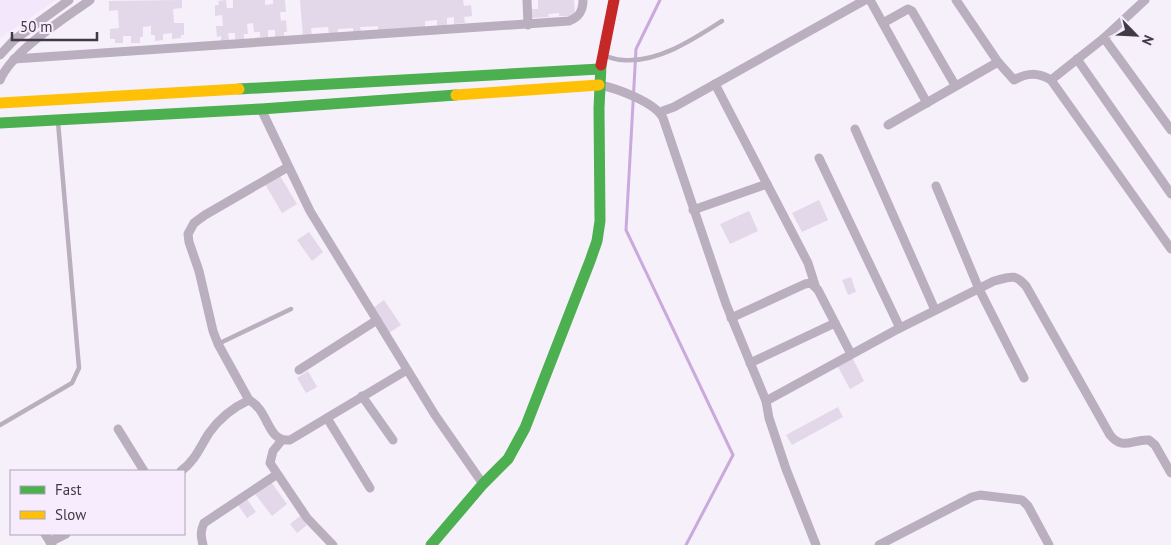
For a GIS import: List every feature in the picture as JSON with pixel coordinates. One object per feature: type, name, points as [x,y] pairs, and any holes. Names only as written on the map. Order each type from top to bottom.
[{"type":"street","points":[[0,55],[14,40],[69,0]]},
{"type":"street","points":[[0,80],[6,67],[14,59],[90,0]]},
{"type":"street","points":[[526,0],[528,25]]},
{"type":"street","points":[[14,59],[570,21],[575,19],[583,7],[583,0]]},
{"type":"street","points":[[431,545],[508,458],[517,444],[525,428],[597,241],[600,221],[600,69],[614,0]]},
{"type":"street","points":[[660,112],[674,108],[865,0]]},
{"type":"street","points":[[870,0],[927,103]]},
{"type":"street","points":[[956,0],[998,62],[1014,80],[1034,73],[1043,75],[1051,80],[1171,248]]},
{"type":"street","points":[[1051,80],[1104,38],[1145,0]]},
{"type":"street","points":[[883,23],[908,9],[912,11],[955,85]]},
{"type":"street","points":[[1104,38],[1171,130]]},
{"type":"street","points":[[1077,59],[1171,194]]},
{"type":"street","points":[[888,125],[998,62]]},
{"type":"street","points":[[0,103],[600,69]]},
{"type":"street","points":[[715,84],[808,263],[814,285],[851,354]]},
{"type":"street","points":[[0,123],[261,110],[599,86],[614,88],[650,106],[660,112],[731,318],[766,401],[769,418],[786,469],[816,545]]},
{"type":"street","points":[[261,110],[310,211],[435,415],[483,484]]},
{"type":"street","points":[[855,129],[935,310]]},
{"type":"street","points":[[819,158],[900,328]]},
{"type":"street","points":[[288,167],[199,219],[194,223],[188,234],[200,272],[213,331],[218,344],[249,400],[256,404],[262,412],[275,436],[282,440],[290,440],[407,370]]},
{"type":"street","points":[[693,210],[767,184]]},
{"type":"street","points":[[936,186],[979,288],[1024,378]]},
{"type":"street","points":[[766,401],[935,310],[994,281],[1011,276],[1019,278],[1026,286],[1110,435],[1116,442],[1123,444],[1149,440],[1155,445],[1171,473]]},
{"type":"street","points":[[731,318],[806,284],[811,283],[814,285]]},
{"type":"street","points":[[299,370],[376,320]]},
{"type":"street","points":[[750,363],[835,323]]},
{"type":"street","points":[[362,396],[393,440]]},
{"type":"street","points":[[182,470],[190,465],[217,423],[239,404],[249,400]]},
{"type":"street","points":[[327,418],[370,488]]},
{"type":"street","points":[[118,429],[143,470]]},
{"type":"street","points":[[282,440],[273,451],[270,463],[276,475],[307,518],[333,545]]},
{"type":"street","points":[[203,545],[200,535],[204,524],[276,475]]},
{"type":"street","points":[[879,545],[972,497],[980,495],[1022,500],[1028,506],[1049,545]]},
{"type":"street","points":[[51,544],[64,535]]},
{"type":"lane","points":[[604,56],[622,60],[645,59],[670,50],[722,21]]},
{"type":"lane","points":[[0,425],[72,383],[79,368],[58,120]]},
{"type":"lane","points":[[218,344],[291,308]]},
{"type":"shaded area","points":[[0,0],[56,0],[0,38]]},
{"type":"building","points":[[182,0],[182,8],[173,9],[174,23],[184,23],[184,35],[181,35],[181,38],[172,39],[172,33],[163,34],[163,40],[155,41],[155,35],[151,35],[151,26],[143,27],[143,37],[140,37],[140,43],[131,43],[131,36],[123,36],[123,43],[115,43],[115,39],[110,39],[110,29],[119,28],[118,10],[109,11],[109,1]]},
{"type":"building","points":[[226,0],[227,8],[233,8],[233,0],[265,0],[265,5],[273,4],[273,0],[285,0],[286,12],[280,12],[281,21],[286,20],[287,32],[284,32],[284,36],[275,37],[275,30],[268,30],[268,37],[260,37],[260,32],[254,32],[253,23],[247,24],[248,34],[244,34],[244,39],[235,39],[235,33],[228,33],[229,40],[221,41],[221,36],[217,37],[216,26],[223,26],[222,15],[215,16],[215,5],[219,5],[218,1]]},
{"type":"building","points":[[300,0],[463,0],[464,6],[471,5],[472,16],[464,17],[465,23],[454,24],[454,17],[447,18],[447,25],[437,26],[437,20],[425,21],[425,27],[378,31],[378,26],[360,27],[361,32],[353,33],[353,28],[338,29],[338,34],[329,34],[328,27],[311,28],[312,36],[303,37]]},
{"type":"building","points":[[538,0],[574,0],[575,16],[559,16],[559,13],[548,14],[549,17],[531,18],[531,9],[538,9]]},
{"type":"building","points":[[280,176],[297,204],[282,213],[265,184]]},
{"type":"building","points":[[819,200],[828,220],[802,232],[792,213]]},
{"type":"building","points":[[749,211],[758,231],[730,244],[720,224]]},
{"type":"building","points":[[309,232],[323,252],[312,261],[297,240]]},
{"type":"building","points":[[851,277],[856,292],[848,295],[842,280]]},
{"type":"building","points":[[384,300],[401,325],[389,333],[373,308]]},
{"type":"building","points":[[852,357],[864,381],[850,389],[837,365]]},
{"type":"building","points":[[308,371],[317,387],[306,393],[297,378]]},
{"type":"building","points":[[838,407],[843,417],[792,445],[786,435]]},
{"type":"building","points":[[271,482],[287,504],[272,516],[255,494]]},
{"type":"building","points":[[247,499],[256,512],[247,518],[238,505]]},
{"type":"building","points":[[300,516],[307,525],[297,533],[290,524]]},
{"type":"waterway","points":[[660,0],[636,49],[626,230],[733,455],[686,545]]},
{"type":"traffic: fast","points":[[431,545],[483,484],[508,459],[525,428],[590,261],[597,241],[600,221],[599,108],[601,65]]},
{"type":"traffic: fast","points":[[239,89],[600,69]]},
{"type":"traffic: fast","points":[[0,123],[261,109],[456,95]]},
{"type":"traffic: slow","points":[[456,95],[599,85]]},
{"type":"traffic: slow","points":[[0,103],[239,89]]},
{"type":"traffic: jam","points":[[601,65],[614,0]]}]
